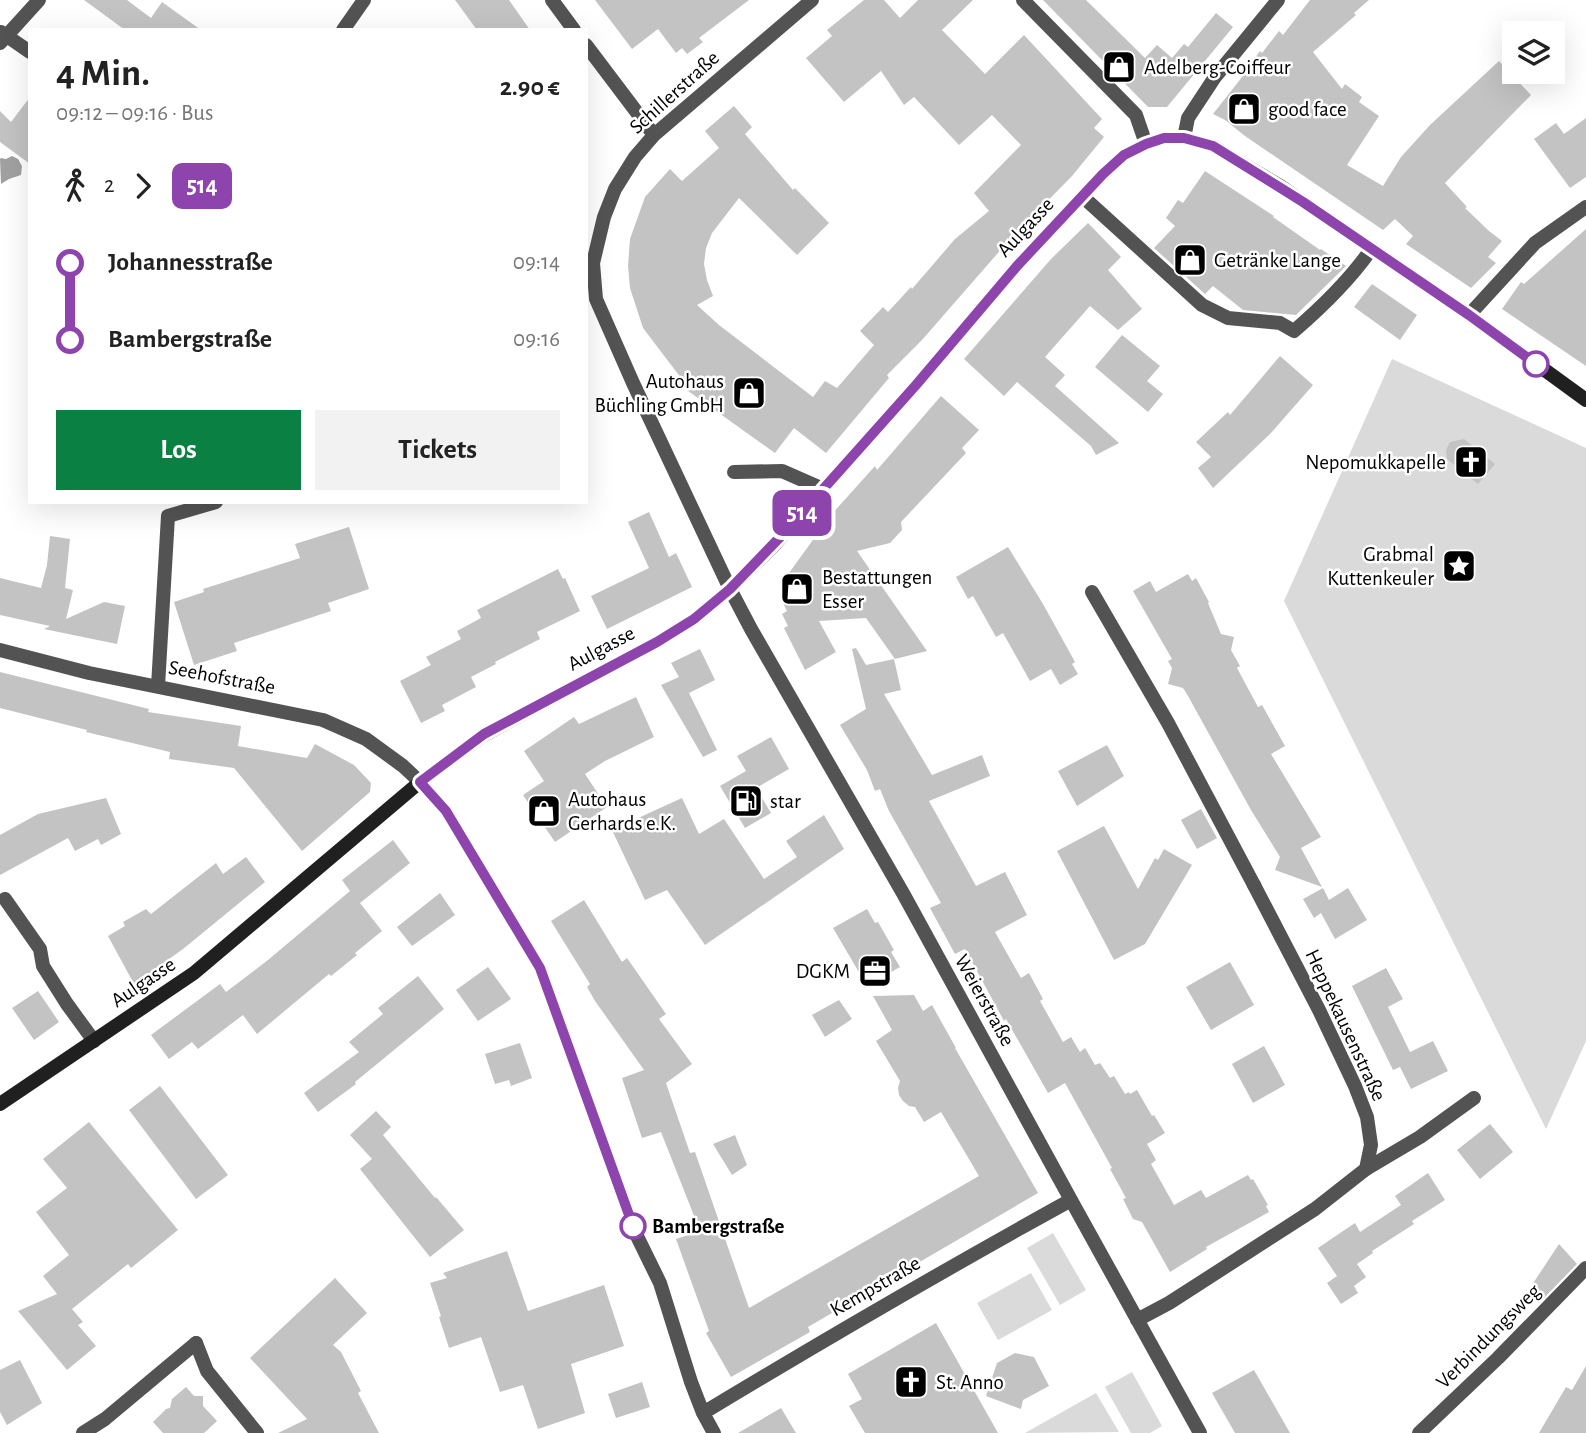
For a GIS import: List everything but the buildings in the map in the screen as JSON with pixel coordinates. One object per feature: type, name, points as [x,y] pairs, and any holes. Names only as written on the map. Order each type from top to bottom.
[{"type":"main road","points":[[1146,144],[1164,138],[1184,138],[1213,146],[1280,186],[1372,248],[1586,400]]},
{"type":"main road","name":"Aulgasse","points":[[0,1104],[194,973],[420,782],[484,734],[657,642],[694,619],[730,589],[775,544],[1017,266],[1082,196],[1124,155],[1146,144]]},
{"type":"street","points":[[28,50],[2,37],[39,0]]},
{"type":"street","points":[[344,28],[365,0]]},
{"type":"street","points":[[552,0],[573,28]]},
{"type":"street","name":"Schillerstraße","points":[[730,589],[591,300],[590,262],[615,189],[635,157],[654,135],[812,0]]},
{"type":"street","points":[[1023,0],[1136,115],[1146,144]]},
{"type":"street","points":[[1184,138],[1188,118],[1215,76],[1278,0]]},
{"type":"street","points":[[588,49],[654,135]]},
{"type":"street","points":[[1082,196],[1202,305],[1228,318],[1280,323],[1294,331],[1357,271],[1372,248]]},
{"type":"street","points":[[1469,315],[1535,243],[1586,207]]},
{"type":"street","points":[[734,472],[782,471],[823,489]]},
{"type":"street","points":[[158,686],[169,516],[209,504]]},
{"type":"street","name":"Weierstraße","points":[[730,589],[756,639],[904,895],[1137,1320],[1193,1431]]},
{"type":"street","name":"Heppekausenstraße","points":[[1092,592],[1168,723],[1319,1010],[1367,1117],[1371,1145],[1366,1169]]},
{"type":"street","name":"Seehofstraße","points":[[0,650],[89,673],[323,720],[366,739],[420,782]]},
{"type":"street","points":[[420,782],[446,811],[540,968],[634,1230],[660,1283],[691,1382],[714,1433]]},
{"type":"street","points":[[5,898],[40,949],[43,966],[94,1041]]},
{"type":"street","points":[[1137,1320],[1315,1209],[1366,1169],[1420,1137],[1474,1098]]},
{"type":"street","name":"Kempstraße","points":[[703,1413],[838,1331],[1071,1200]]},
{"type":"street","name":"Verbindungsweg","points":[[1419,1433],[1498,1358],[1586,1268]]},
{"type":"street","points":[[83,1433],[105,1419],[196,1343],[207,1371],[257,1433]]},
{"type":"shaded area","points":[[12,156],[18,159],[22,166],[21,175],[1,184],[0,159]]},
{"type":"shaded area","points":[[1392,359],[1586,448],[1586,1041],[1546,1129],[1284,601]]},
{"type":"shaded area","points":[[1053,1233],[1086,1290],[1060,1305],[1027,1248]]},
{"type":"shaded area","points":[[1031,1273],[1052,1310],[998,1340],[977,1303]]},
{"type":"shaded area","points":[[1132,1372],[1162,1426],[1150,1433],[1131,1433],[1105,1387]]},
{"type":"shaded area","points":[[1096,1393],[1119,1432],[1025,1433]]},
{"type":"bus line","name":"514","points":[[633,1226],[540,968],[446,811],[420,782],[484,734],[657,642],[694,619],[730,589],[775,544],[1017,266],[1103,174],[1124,155],[1146,144],[1164,138],[1184,138],[1213,146],[1280,186],[1536,364]]},
{"type":"place","name":"Adelberg-Coiffeur","points":[[1119,67]]},
{"type":"place","name":"good face","points":[[1244,109]]},
{"type":"place","name":"Getränke Lange","points":[[1190,260]]},
{"type":"place","name":"Autohaus Büchling GmbH","points":[[749,393]]},
{"type":"place","name":"Nepomukkapelle","points":[[1471,462]]},
{"type":"place","name":"Grabmal Kuttenkeuler","points":[[1459,566]]},
{"type":"place","name":"Bestattungen Esser","points":[[797,589]]},
{"type":"place","name":"star","points":[[746,801]]},
{"type":"place","name":"Autohaus Gerhards e.K.","points":[[544,811]]},
{"type":"place","name":"DGKM","points":[[875,971]]},
{"type":"place","name":"Bambergstraße","points":[[633,1226]]},
{"type":"place","name":"St. Anno","points":[[911,1382]]}]
